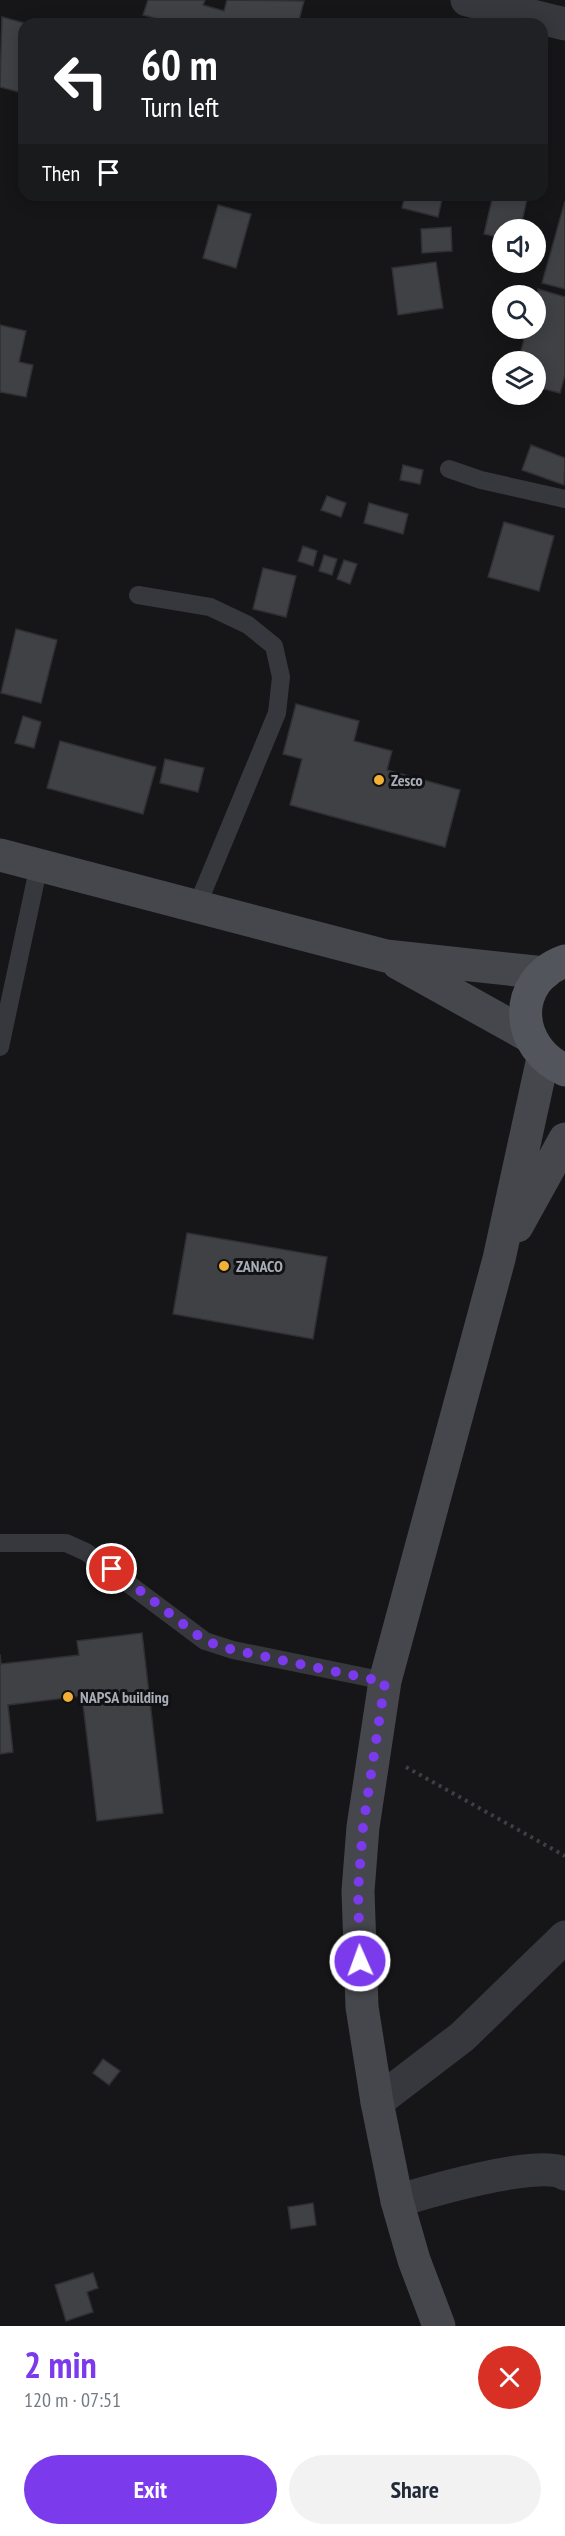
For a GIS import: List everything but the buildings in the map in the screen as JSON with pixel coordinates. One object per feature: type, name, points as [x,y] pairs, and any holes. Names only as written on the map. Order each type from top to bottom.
[{"type":"main road","points":[[0,855],[386,956],[558,961]]},
{"type":"main road","points":[[386,956],[546,1055]]},
{"type":"main road","points":[[439,2326],[414,2260],[397,2201],[377,2102],[362,2007],[358,1891],[374,1749],[385,1682],[499,1259],[546,1055],[526,1008],[535,983],[558,961]]},
{"type":"main road","points":[[499,1259],[565,1139]]},
{"type":"street","points":[[467,0],[540,18]]},
{"type":"street","points":[[548,20],[565,24]]},
{"type":"street","points":[[377,2102],[462,2037],[565,1937]]},
{"type":"street","points":[[397,2201],[455,2184],[513,2174],[552,2169],[565,2174]]},
{"type":"lane","points":[[449,469],[481,480],[565,499]]},
{"type":"lane","points":[[138,595],[210,607],[248,625],[274,646],[281,677],[277,713],[197,906]]},
{"type":"lane","points":[[0,1047],[39,865]]},
{"type":"lane","points":[[0,1543],[66,1543],[86,1552],[205,1641],[233,1650],[385,1682]]},
{"type":"path","points":[[374,1749],[565,1856]]},
{"type":"place","name":"Zesco","points":[[379,780]]},
{"type":"place","name":"ZANACO","points":[[224,1266]]},
{"type":"place","name":"NAPSA building","points":[[68,1697]]},
{"type":"route","points":[[112,1569],[205,1641],[233,1650],[385,1682],[363,1827],[358,1891],[360,1961]]}]
